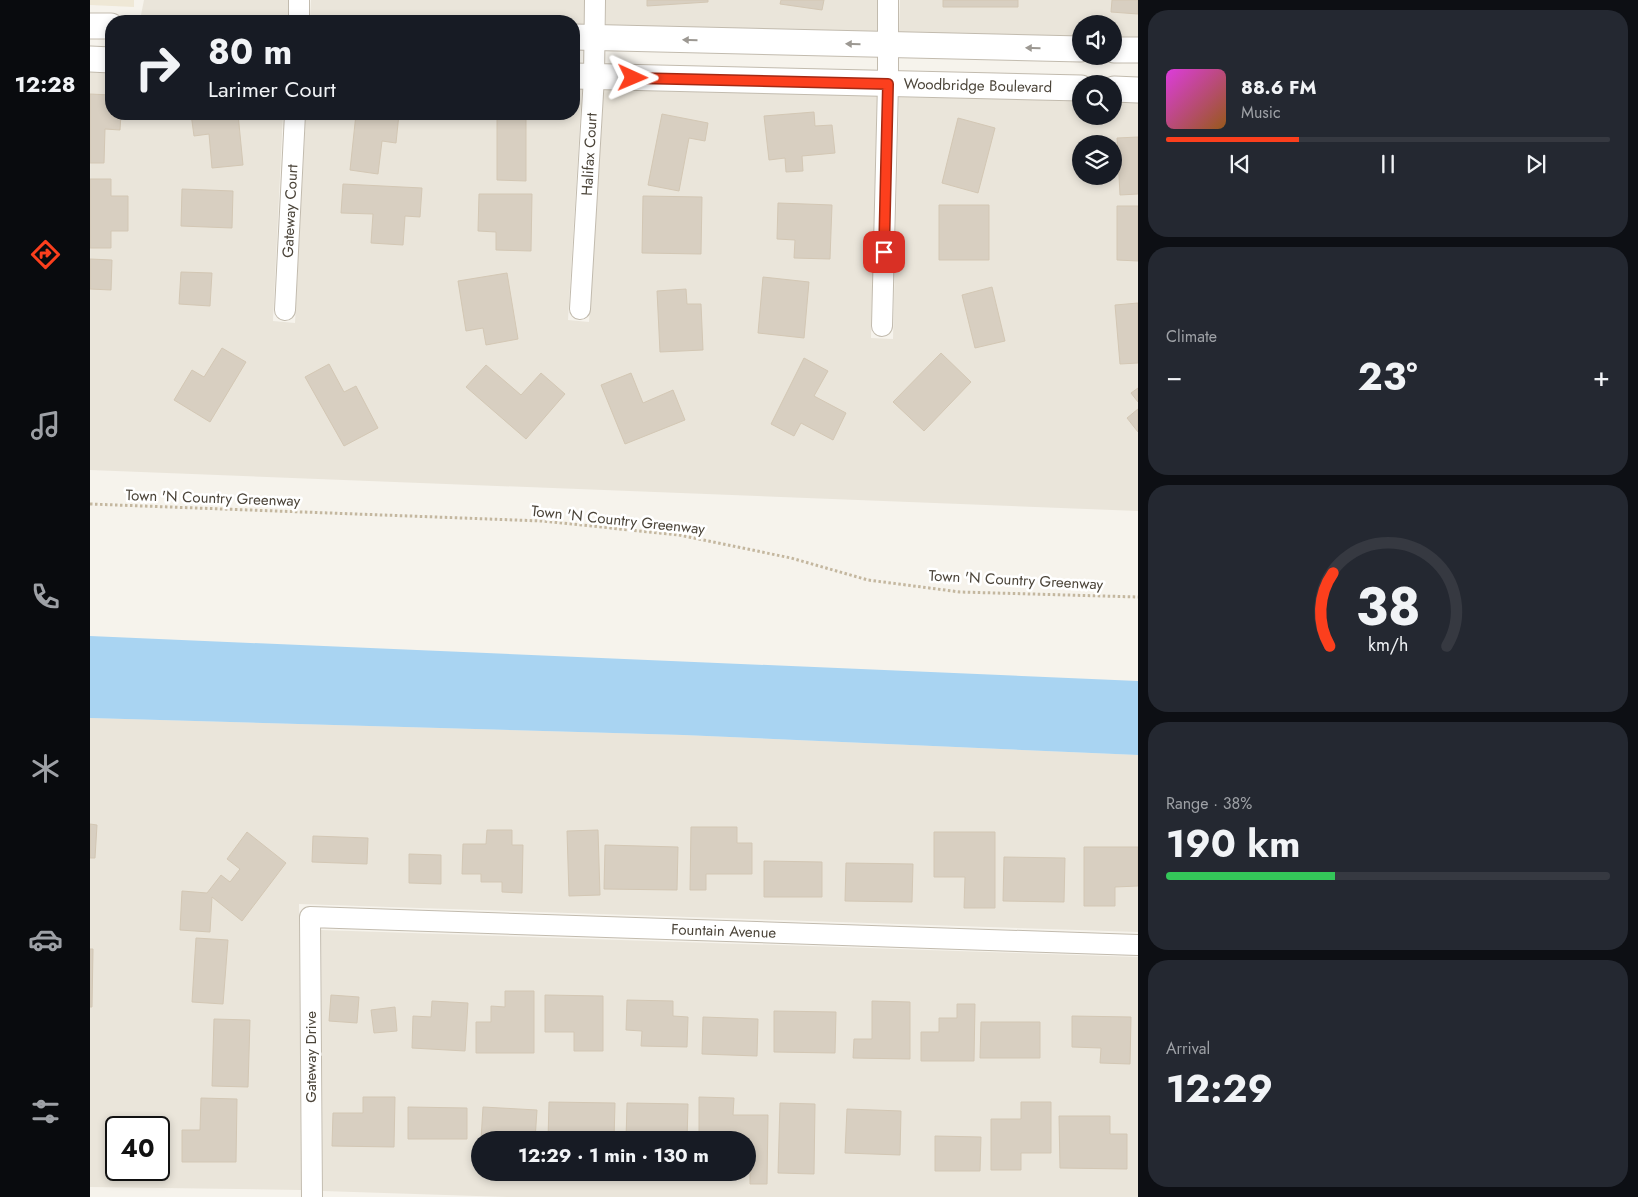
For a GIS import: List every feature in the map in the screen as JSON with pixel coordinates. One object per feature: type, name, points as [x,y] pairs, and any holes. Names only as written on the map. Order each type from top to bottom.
[{"type":"street","points":[[298,15],[299,0]]},
{"type":"street","name":"Halifax Court","points":[[580,309],[584,37],[595,0]]},
{"type":"street","points":[[882,326],[888,84],[888,0]]},
{"type":"street","points":[[90,26],[105,26]]},
{"type":"street","points":[[584,37],[1072,49]]},
{"type":"street","points":[[1122,50],[1138,50]]},
{"type":"street","points":[[90,59],[105,60]]},
{"type":"street","name":"Woodbridge Boulevard","points":[[584,77],[1072,88]]},
{"type":"street","points":[[1122,89],[1138,90]]},
{"type":"street","name":"Gateway Court","points":[[285,310],[295,120]]},
{"type":"street","name":"Fountain Avenue","points":[[310,917],[1138,945]]},
{"type":"street","name":"Gateway Drive","points":[[310,917],[312,1197]]},
{"type":"path","name":"Town 'N Country Greenway","points":[[90,504],[542,521],[679,535],[791,558],[868,580],[951,590],[1138,597]]},
{"type":"shaded area","points":[[90,0],[134,0],[134,7],[90,5]]},
{"type":"shaded area","points":[[144,0],[288,0],[288,15],[141,15]]},
{"type":"shaded area","points":[[311,0],[584,0],[584,25],[580,25],[580,15],[310,15]]},
{"type":"shaded area","points":[[606,0],[877,0],[877,32],[606,26]]},
{"type":"shaded area","points":[[900,0],[1138,0],[1138,38],[1122,37],[1122,15],[1072,15],[1072,36],[899,32]]},
{"type":"shaded area","points":[[90,71],[105,72],[105,120],[283,120],[273,321],[295,323],[306,120],[580,120],[580,89],[582,89],[568,320],[589,322],[604,90],[877,96],[871,338],[893,339],[899,97],[1072,101],[1072,125],[1122,125],[1122,101],[1138,102],[1138,511],[90,470]]},
{"type":"shaded area","points":[[90,718],[683,735],[1138,755],[1138,932],[299,904],[301,1190],[90,1187]]},
{"type":"shaded area","points":[[321,930],[1138,957],[1138,1197],[507,1197],[323,1191]]},
{"type":"water","points":[[90,636],[1138,681],[1138,755],[683,735],[90,718]]},
{"type":"building","points":[[647,0],[708,0],[708,2],[647,6]]},
{"type":"building","points":[[781,0],[824,0],[822,10],[780,4]]},
{"type":"building","points":[[943,0],[1018,0],[1018,7],[943,7]]},
{"type":"building","points":[[1112,0],[1138,0],[1138,14],[1111,12]]},
{"type":"building","points":[[90,94],[105,95],[105,120],[121,120],[120,130],[105,129],[104,163],[90,163]]},
{"type":"building","points":[[814,112],[815,126],[832,125],[835,153],[802,156],[803,171],[786,172],[785,158],[769,160],[764,116]]},
{"type":"building","points":[[662,114],[708,123],[705,141],[689,138],[679,191],[648,185]]},
{"type":"building","points":[[958,118],[995,128],[978,193],[942,183]]},
{"type":"building","points":[[192,120],[239,120],[243,165],[212,168],[209,134],[194,136]]},
{"type":"building","points":[[355,120],[398,120],[396,143],[382,141],[378,174],[350,170]]},
{"type":"building","points":[[497,120],[526,120],[526,181],[497,180]]},
{"type":"building","points":[[1138,137],[1138,194],[1120,195],[1119,185],[1122,185],[1122,138]]},
{"type":"building","points":[[90,179],[111,179],[111,196],[128,196],[128,231],[111,231],[111,248],[90,248]]},
{"type":"building","points":[[343,184],[422,188],[420,217],[405,216],[403,245],[371,243],[373,214],[341,213]]},
{"type":"building","points":[[182,189],[233,191],[232,228],[181,226]]},
{"type":"building","points":[[479,194],[532,194],[531,251],[496,250],[496,232],[478,231]]},
{"type":"building","points":[[643,196],[702,197],[701,254],[642,253]]},
{"type":"building","points":[[778,203],[832,205],[830,259],[794,258],[795,240],[777,239]]},
{"type":"building","points":[[939,205],[989,205],[989,260],[939,260]]},
{"type":"building","points":[[1117,206],[1138,206],[1138,261],[1117,260]]},
{"type":"building","points":[[90,259],[112,260],[111,290],[90,289]]},
{"type":"building","points":[[181,272],[212,273],[210,306],[179,304]]},
{"type":"building","points":[[507,273],[518,339],[486,345],[483,328],[466,331],[458,281]]},
{"type":"building","points":[[763,277],[809,282],[804,338],[758,333]]},
{"type":"building","points":[[992,287],[1005,341],[975,348],[962,295]]},
{"type":"building","points":[[686,289],[687,304],[701,304],[703,350],[660,352],[657,291]]},
{"type":"building","points":[[1138,303],[1138,363],[1120,364],[1115,305]]},
{"type":"building","points":[[222,348],[246,362],[210,422],[174,400],[192,370],[204,377]]},
{"type":"building","points":[[941,353],[971,382],[924,431],[893,402]]},
{"type":"building","points":[[804,358],[828,371],[814,396],[846,413],[833,440],[801,423],[794,436],[771,424]]},
{"type":"building","points":[[329,364],[344,392],[356,386],[378,428],[344,446],[305,377]]},
{"type":"building","points":[[486,365],[521,395],[541,373],[565,394],[526,439],[466,387]]},
{"type":"building","points":[[631,373],[643,403],[673,390],[685,420],[625,444],[601,385]]},
{"type":"building","points":[[1138,388],[1138,402],[1131,393]]},
{"type":"building","points":[[1138,409],[1138,432],[1127,418]]},
{"type":"building","points":[[90,824],[97,825],[95,858],[90,858]]},
{"type":"building","points":[[691,827],[737,827],[737,843],[752,843],[752,874],[706,874],[706,890],[690,890]]},
{"type":"building","points":[[487,830],[512,830],[512,845],[523,845],[522,893],[502,892],[502,882],[481,882],[481,874],[462,874],[463,844],[486,844]]},
{"type":"building","points":[[598,830],[600,895],[569,896],[567,831]]},
{"type":"building","points":[[247,832],[286,863],[242,921],[212,897],[210,932],[180,930],[182,891],[207,893],[221,875],[230,882],[240,869],[227,859]]},
{"type":"building","points":[[934,832],[995,832],[995,908],[964,908],[965,877],[934,877]]},
{"type":"building","points":[[313,836],[368,838],[367,864],[312,862]]},
{"type":"building","points":[[605,845],[678,847],[677,890],[604,889]]},
{"type":"building","points":[[1084,847],[1138,847],[1138,886],[1115,887],[1115,906],[1084,906]]},
{"type":"building","points":[[409,854],[441,855],[441,884],[409,883]]},
{"type":"building","points":[[1004,857],[1065,858],[1064,902],[1003,901]]},
{"type":"building","points":[[764,861],[822,862],[822,897],[764,897]]},
{"type":"building","points":[[846,863],[913,864],[912,902],[845,901]]},
{"type":"building","points":[[196,938],[228,940],[223,1004],[192,1002]]},
{"type":"building","points":[[90,949],[93,949],[92,1007],[90,1007]]},
{"type":"building","points":[[505,991],[534,991],[534,1053],[476,1053],[476,1022],[491,1022],[491,1006],[505,1007]]},
{"type":"building","points":[[331,995],[359,997],[357,1023],[329,1021]]},
{"type":"building","points":[[545,995],[603,996],[603,1051],[574,1051],[574,1032],[545,1032]]},
{"type":"building","points":[[627,1000],[673,1001],[673,1016],[688,1017],[687,1047],[641,1046],[642,1031],[626,1030]]},
{"type":"building","points":[[432,1001],[468,1003],[465,1051],[412,1048],[413,1016],[431,1017]]},
{"type":"building","points":[[872,1001],[910,1002],[910,1059],[853,1058],[854,1039],[872,1039]]},
{"type":"building","points":[[957,1004],[975,1004],[974,1061],[921,1061],[921,1032],[939,1032],[939,1018],[957,1018]]},
{"type":"building","points":[[395,1007],[397,1031],[374,1033],[371,1010]]},
{"type":"building","points":[[774,1011],[836,1012],[835,1053],[774,1052]]},
{"type":"building","points":[[1072,1016],[1131,1017],[1130,1064],[1100,1063],[1101,1048],[1072,1047]]},
{"type":"building","points":[[703,1017],[758,1019],[757,1056],[702,1054]]},
{"type":"building","points":[[214,1019],[250,1020],[248,1087],[212,1086]]},
{"type":"building","points":[[981,1022],[1040,1022],[1040,1058],[980,1058]]},
{"type":"building","points":[[363,1097],[395,1097],[394,1147],[332,1146],[333,1113],[363,1113]]},
{"type":"building","points":[[699,1097],[734,1098],[733,1115],[768,1115],[767,1184],[750,1184],[750,1181],[756,1181],[756,1131],[699,1131]]},
{"type":"building","points":[[201,1098],[237,1099],[236,1162],[182,1162],[182,1130],[200,1130]]},
{"type":"building","points":[[549,1102],[615,1103],[614,1131],[548,1131]]},
{"type":"building","points":[[1021,1102],[1051,1102],[1051,1153],[1021,1153],[1021,1170],[991,1170],[991,1119],[1021,1119]]},
{"type":"building","points":[[627,1103],[688,1104],[687,1131],[626,1131]]},
{"type":"building","points":[[780,1103],[815,1104],[814,1174],[778,1173]]},
{"type":"building","points":[[408,1107],[467,1108],[467,1139],[408,1139]]},
{"type":"building","points":[[483,1107],[537,1110],[536,1131],[482,1131]]},
{"type":"building","points":[[847,1109],[901,1111],[900,1155],[845,1153]]},
{"type":"building","points":[[1059,1116],[1110,1116],[1110,1134],[1127,1134],[1127,1169],[1060,1168]]},
{"type":"building","points":[[935,1136],[981,1137],[980,1171],[935,1171]]},
{"type":"route","points":[[633,78],[888,84],[884,252]]}]
